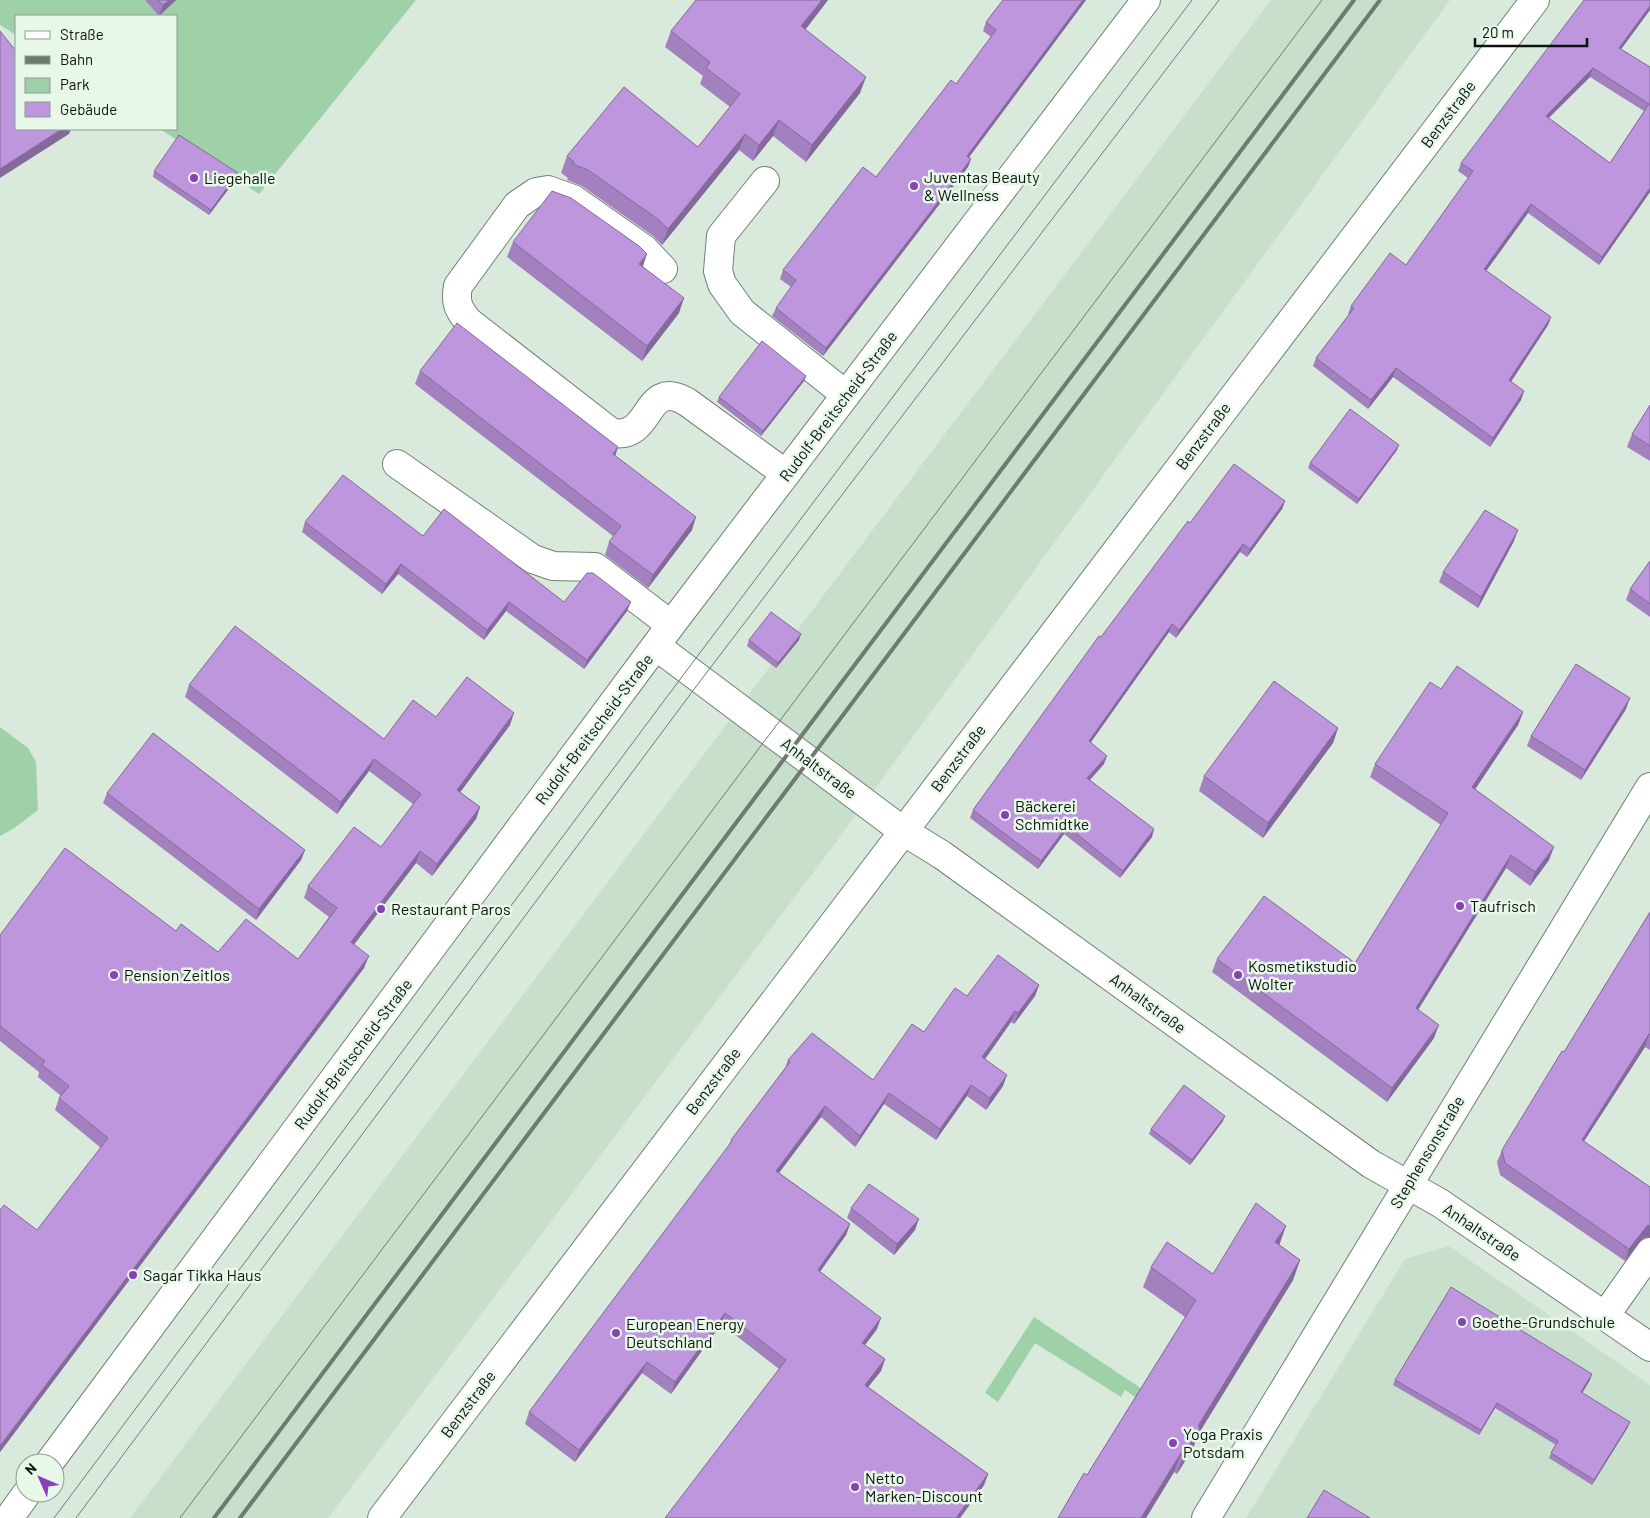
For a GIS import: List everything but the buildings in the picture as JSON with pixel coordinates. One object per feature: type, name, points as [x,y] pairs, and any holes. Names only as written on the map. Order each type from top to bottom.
[{"type":"street","name":"Rudolf-Breitscheid-Straße","points":[[56,1453],[664,635],[1146,0]]},
{"type":"street","name":"Benzstraße","points":[[382,1518],[1535,0]]},
{"type":"street","points":[[765,181],[721,236],[718,271],[722,284],[742,312],[846,395]]},
{"type":"street","points":[[663,269],[644,249],[573,199],[548,190],[536,192],[517,205],[458,286],[455,299],[460,311],[474,326],[612,433],[623,435],[632,432],[660,397],[669,394],[679,397],[786,474]]},
{"type":"street","name":"Anhaltstraße","points":[[397,464],[533,560],[553,566],[595,567],[664,635],[903,830],[942,855],[1371,1164],[1440,1203],[1650,1347]]},
{"type":"street","name":"Stephensonstraße","points":[[1206,1518],[1407,1184],[1650,787]]},
{"type":"street","points":[[1605,1316],[1650,1252]]},
{"type":"street","points":[[8,1518],[19,1503]]},
{"type":"shaded area","points":[[1271,0],[1450,0],[834,845],[328,1518],[130,1518]]},
{"type":"shaded area","name":"Goethe-Grundschule","points":[[1449,1246],[1650,1385],[1650,1518],[1246,1518],[1405,1259]]},
{"type":"green space","points":[[0,0],[416,0],[259,194],[162,130],[178,130],[178,15],[15,15],[15,34],[0,25]]},
{"type":"green space","points":[[0,727],[28,748],[36,762],[38,810],[13,829],[0,836]]},
{"type":"green space","points":[[1034,1317],[1145,1391],[1139,1400],[1125,1390],[1121,1397],[1035,1343],[998,1402],[985,1393]]},
{"type":"tram line","points":[[54,1518],[687,670],[1192,0]]},
{"type":"tram line","points":[[76,1518],[701,680],[1219,0]]},
{"type":"tram line","points":[[180,1518],[1322,0]]},
{"type":"railway","points":[[214,1518],[1354,0]]},
{"type":"railway","points":[[240,1518],[1380,0]]},
{"type":"place","name":"Liegehalle","points":[[194,178]]},
{"type":"place","name":"Juventas Beauty & Wellness","points":[[914,186]]},
{"type":"place","name":"Bäckerei Schmidtke","points":[[1005,815]]},
{"type":"place","name":"Taufrisch","points":[[1460,906]]},
{"type":"place","name":"Restaurant Paros","points":[[381,909]]},
{"type":"place","name":"Pension Zeitlos","points":[[114,975]]},
{"type":"place","name":"Kosmetikstudio Wolter","points":[[1238,975]]},
{"type":"place","name":"Sagar Tikka Haus","points":[[133,1275]]},
{"type":"place","name":"Goethe-Grundschule","points":[[1462,1322]]},
{"type":"place","name":"European Energy Deutschland","points":[[616,1333]]},
{"type":"place","name":"Yoga Praxis Potsdam","points":[[1173,1443]]},
{"type":"place","name":"Netto Marken-Discount","points":[[855,1487]]}]
